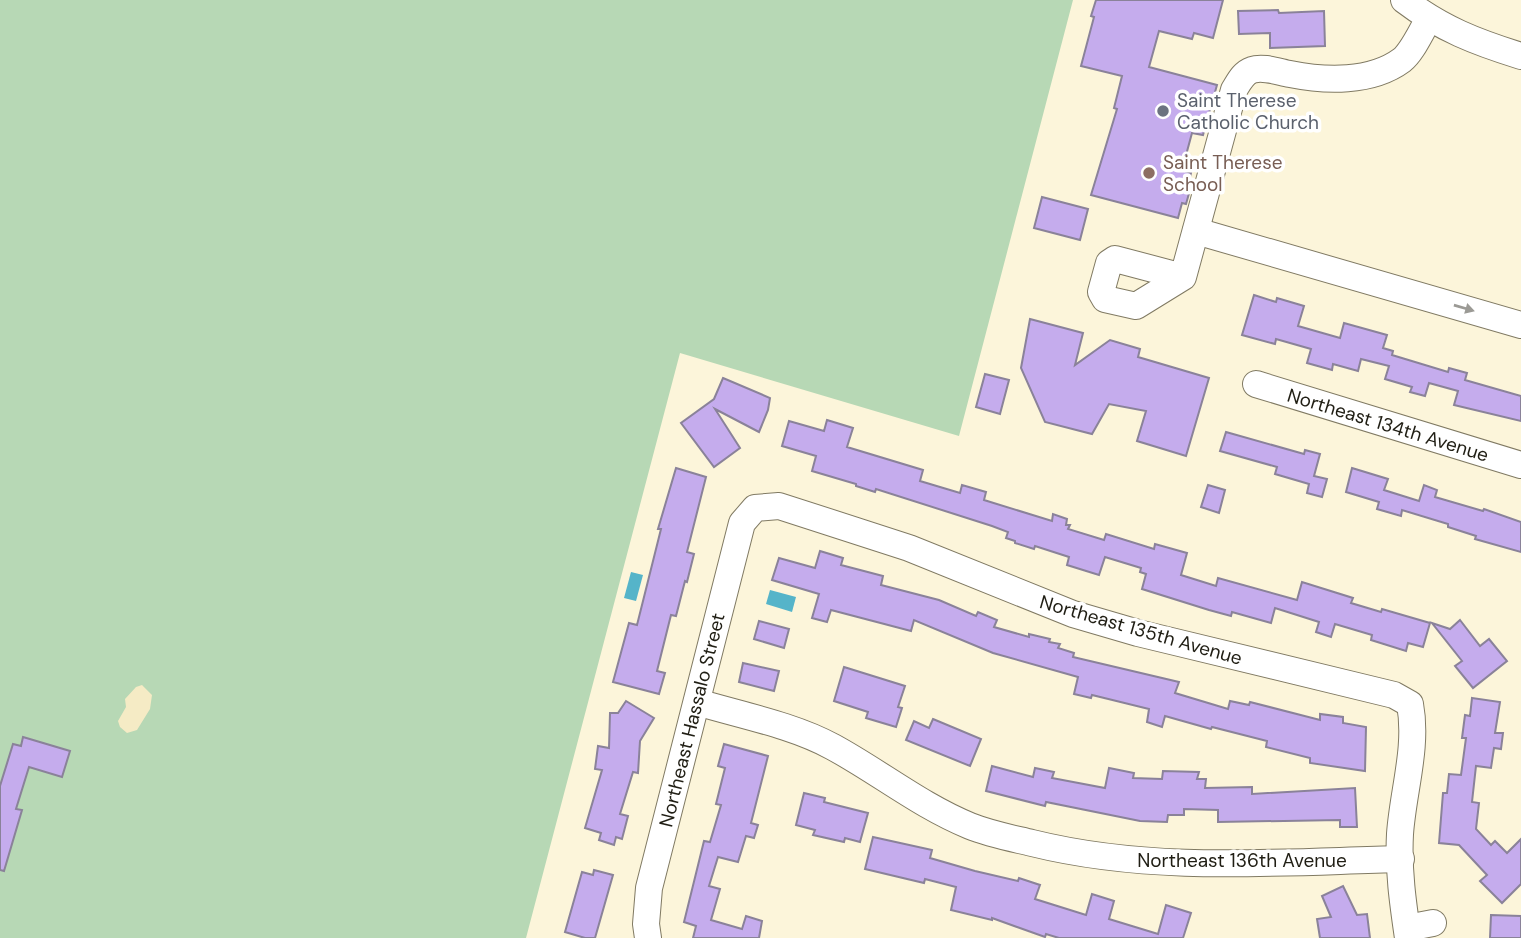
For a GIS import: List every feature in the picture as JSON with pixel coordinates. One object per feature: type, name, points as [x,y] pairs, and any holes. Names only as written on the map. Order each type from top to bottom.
[{"type":"street","points":[[1404,0],[1454,33],[1521,56]]},
{"type":"street","points":[[1183,277],[1234,90],[1241,78],[1252,70],[1265,69],[1326,79],[1362,76],[1403,59],[1429,19]]},
{"type":"street","points":[[1196,231],[1521,325]]},
{"type":"street","name":"Northeast 134th Avenue","points":[[1256,384],[1521,465]]},
{"type":"street","name":"Northeast 135th Avenue","points":[[754,508],[779,506],[909,548],[1073,614],[1394,695],[1410,704],[1412,738],[1400,836],[1401,859]]},
{"type":"street","name":"Northeast Hassalo Street","points":[[648,938],[646,924],[649,888],[742,523],[754,508]]},
{"type":"street","name":"Northeast 136th Avenue","points":[[697,702],[806,735],[831,746],[931,807],[971,826],[1063,851],[1116,859],[1181,864],[1401,859]]},
{"type":"street","points":[[1401,859],[1402,895],[1416,930]]},
{"type":"green space","points":[[0,0],[1073,0],[959,436],[680,353],[526,938],[0,938]]},
{"type":"sand","points":[[142,685],[152,695],[150,709],[137,730],[127,733],[118,721],[126,707],[125,699],[136,687]]},
{"type":"water","points":[[631,572],[643,575],[636,601],[624,598]]},
{"type":"water","points":[[770,590],[796,597],[792,612],[766,604]]},
{"type":"building","name":"Saint Therese Catholic Church","points":[[1096,0],[1223,0],[1213,38],[1194,33],[1192,39],[1159,31],[1149,67],[1217,85],[1203,135],[1192,133],[1182,170],[1191,173],[1187,189],[1190,190],[1186,204],[1182,203],[1178,218],[1091,195],[1117,109],[1114,108],[1122,76],[1081,66]]},
{"type":"building","points":[[1278,10],[1279,13],[1324,11],[1325,46],[1270,48],[1270,33],[1239,34],[1238,11]]},
{"type":"building","points":[[1042,197],[1088,209],[1080,240],[1034,228]]},
{"type":"building","points":[[1254,295],[1276,302],[1277,298],[1304,306],[1298,326],[1340,338],[1344,323],[1387,335],[1383,348],[1393,351],[1392,355],[1448,372],[1449,368],[1467,373],[1465,380],[1521,396],[1521,421],[1454,405],[1458,391],[1429,383],[1425,396],[1410,392],[1412,387],[1385,379],[1389,366],[1361,359],[1358,371],[1333,364],[1332,370],[1307,363],[1311,349],[1276,339],[1275,344],[1242,335]]},
{"type":"building","points":[[1030,319],[1083,333],[1075,365],[1110,340],[1140,349],[1138,357],[1209,378],[1186,456],[1137,441],[1146,411],[1109,404],[1092,434],[1045,422],[1021,368]]},
{"type":"building","points":[[985,374],[1009,380],[1000,414],[976,407]]},
{"type":"building","points":[[723,378],[770,398],[759,432],[715,409],[740,448],[714,467],[681,423],[714,399]]},
{"type":"building","points":[[827,420],[853,428],[847,447],[923,470],[920,481],[960,493],[962,485],[986,492],[984,500],[1052,521],[1053,514],[1067,519],[1066,525],[1070,525],[1068,529],[1104,540],[1106,534],[1154,549],[1155,544],[1187,553],[1181,575],[1216,586],[1218,578],[1297,600],[1302,582],[1353,598],[1351,603],[1430,623],[1423,647],[1408,643],[1406,651],[1371,640],[1372,635],[1335,624],[1331,637],[1316,632],[1319,622],[1275,608],[1271,623],[1232,612],[1231,616],[1209,610],[1142,589],[1146,574],[1140,572],[1141,568],[1105,557],[1099,575],[1067,565],[1069,557],[1035,546],[1034,549],[1015,543],[1006,538],[1008,532],[992,526],[812,471],[816,456],[782,446],[789,421],[824,431]]},
{"type":"building","points":[[1226,432],[1304,454],[1305,450],[1320,454],[1314,476],[1327,479],[1322,497],[1307,493],[1309,484],[1275,474],[1277,467],[1220,451]]},
{"type":"building","points":[[676,468],[706,477],[687,552],[694,554],[687,582],[685,581],[676,616],[671,615],[657,671],[665,673],[659,694],[613,682],[629,623],[637,625],[661,529],[658,529]]},
{"type":"building","points":[[1352,468],[1388,479],[1384,490],[1419,501],[1424,485],[1437,490],[1435,497],[1483,511],[1484,509],[1521,522],[1521,552],[1475,539],[1476,536],[1448,527],[1448,524],[1402,510],[1401,516],[1377,509],[1379,502],[1346,492]]},
{"type":"building","points":[[1208,485],[1225,490],[1219,513],[1201,507]]},
{"type":"building","points":[[820,551],[843,558],[841,565],[883,576],[881,585],[939,600],[976,616],[978,612],[997,620],[994,627],[1029,637],[1029,634],[1050,639],[1049,642],[1060,644],[1058,648],[1074,653],[1073,657],[1179,682],[1175,693],[1228,709],[1230,701],[1249,705],[1250,702],[1320,720],[1320,714],[1343,717],[1343,723],[1366,727],[1365,771],[1310,763],[1310,758],[1266,747],[1267,741],[1165,716],[1162,727],[1147,722],[1149,709],[1092,695],[1091,698],[1074,694],[1078,677],[993,653],[914,620],[911,631],[831,610],[827,622],[812,618],[819,594],[772,580],[779,558],[815,568]]},
{"type":"building","points":[[1460,620],[1480,646],[1489,639],[1507,661],[1473,688],[1455,666],[1462,661],[1432,623],[1450,629]]},
{"type":"building","points":[[759,621],[789,629],[784,648],[754,639]]},
{"type":"building","points":[[743,663],[779,671],[774,691],[739,682]]},
{"type":"building","points":[[844,667],[905,686],[898,707],[902,708],[896,727],[866,718],[868,712],[834,701]]},
{"type":"building","points":[[1472,698],[1500,702],[1495,733],[1503,733],[1501,749],[1494,748],[1491,768],[1476,766],[1472,802],[1479,803],[1476,829],[1491,845],[1495,841],[1507,853],[1521,839],[1521,884],[1502,903],[1480,881],[1487,875],[1459,845],[1439,843],[1443,793],[1447,793],[1449,774],[1461,775],[1466,738],[1462,738],[1465,715],[1470,716]]},
{"type":"building","points":[[626,701],[654,718],[640,741],[638,773],[633,772],[620,814],[628,816],[622,839],[616,837],[614,845],[599,840],[601,833],[585,828],[602,770],[595,769],[598,746],[609,748],[610,713],[618,713]]},
{"type":"building","points":[[933,719],[981,739],[970,766],[906,740],[914,721],[929,728]]},
{"type":"building","points":[[23,737],[70,751],[62,777],[29,767],[16,809],[22,810],[4,871],[0,870],[0,786],[13,744],[21,746]]},
{"type":"building","points":[[724,744],[768,756],[751,823],[758,825],[754,838],[746,836],[738,862],[718,857],[709,886],[720,889],[711,920],[742,929],[746,916],[762,921],[759,938],[693,938],[696,926],[684,922],[704,841],[710,842],[721,805],[716,804],[725,768],[718,766]]},
{"type":"building","points":[[992,766],[1033,777],[1035,768],[1054,772],[1052,778],[1105,788],[1109,768],[1134,773],[1133,778],[1162,779],[1163,771],[1199,772],[1197,779],[1206,779],[1205,788],[1252,787],[1252,794],[1355,788],[1357,827],[1340,827],[1340,820],[1218,822],[1218,810],[1184,809],[1184,815],[1168,815],[1167,822],[1140,821],[1046,802],[1045,806],[986,791]]},
{"type":"building","points":[[804,793],[825,798],[824,802],[868,813],[860,842],[845,838],[844,842],[813,835],[815,830],[796,825]]},
{"type":"building","points":[[873,837],[932,850],[930,858],[975,871],[1018,881],[1019,878],[1040,885],[1035,899],[1086,915],[1092,894],[1114,901],[1109,919],[1158,934],[1166,905],[1191,913],[1183,938],[1059,938],[1046,934],[1045,937],[992,918],[951,910],[956,887],[925,879],[924,883],[865,869]]},
{"type":"building","points":[[594,870],[613,875],[595,938],[585,938],[565,932],[582,872],[593,875]]},
{"type":"building","points":[[1343,886],[1357,915],[1367,914],[1370,938],[1320,938],[1317,919],[1331,917],[1322,896]]},
{"type":"building","points":[[1491,915],[1521,916],[1521,938],[1490,938]]},
{"type":"place","name":"Saint Therese Catholic Church","points":[[1163,111]]},
{"type":"place","name":"Saint Therese School","points":[[1149,173]]}]
